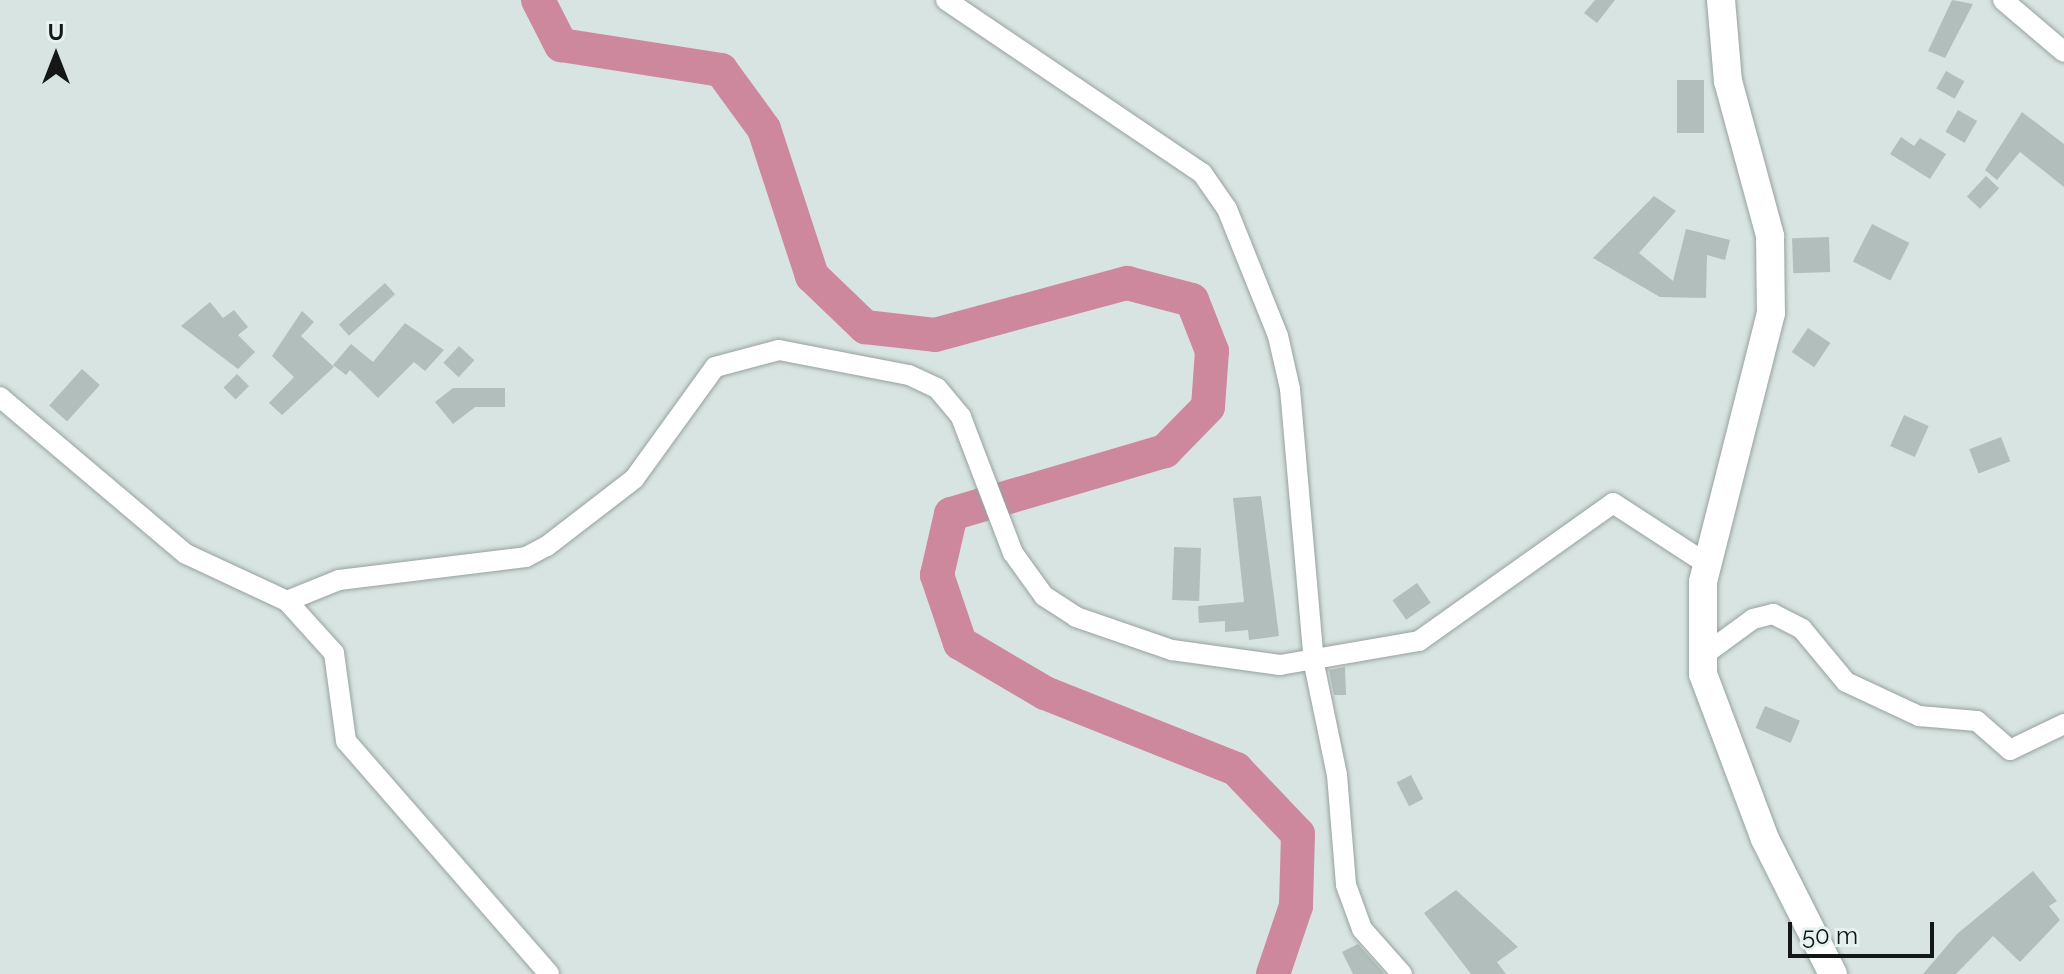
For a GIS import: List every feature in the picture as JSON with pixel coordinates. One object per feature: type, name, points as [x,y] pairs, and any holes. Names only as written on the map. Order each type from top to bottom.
[{"type":"main road","points":[[1721,0],[1728,81],[1770,236],[1771,313],[1707,564],[1701,657],[1729,755],[1833,974]]},
{"type":"street","points":[[946,0],[1202,173],[1227,209],[1278,336],[1290,389],[1314,664],[1337,775],[1346,885],[1362,929],[1402,974]]},
{"type":"street","points":[[2003,0],[2064,52]]},
{"type":"street","points":[[287,601],[339,580],[526,557],[547,546],[634,479],[695,385],[733,357],[779,350],[924,380],[952,404],[1024,574],[1076,617],[1172,650],[1245,664],[1314,664],[1419,641],[1605,504],[1628,508],[1707,564]]},
{"type":"street","points":[[0,397],[186,554],[287,601],[334,653],[346,741],[549,974]]},
{"type":"street","points":[[1701,657],[1753,619],[1773,614],[1802,629],[1846,682],[1919,716],[1977,721],[2010,750],[2064,724]]},
{"type":"building","points":[[1595,0],[1615,0],[1597,23],[1584,13]]},
{"type":"building","points":[[1952,0],[1973,4],[1945,58],[1928,51]]},
{"type":"building","points":[[1946,71],[1964,81],[1955,99],[1936,88]]},
{"type":"building","points":[[1677,80],[1704,80],[1704,133],[1677,133]]},
{"type":"building","points":[[1958,110],[1977,121],[1965,143],[1946,132]]},
{"type":"building","points":[[2022,112],[2064,144],[2064,187],[2020,152],[1997,180],[1985,170]]},
{"type":"building","points":[[1901,137],[1914,146],[1920,138],[1946,154],[1930,179],[1890,154]]},
{"type":"building","points":[[1986,176],[1999,188],[1980,209],[1967,196]]},
{"type":"building","points":[[1654,196],[1676,211],[1639,253],[1673,281],[1686,229],[1730,240],[1725,260],[1707,255],[1706,298],[1660,297],[1593,258]]},
{"type":"building","points":[[1872,224],[1909,243],[1890,280],[1853,261]]},
{"type":"building","points":[[1829,237],[1830,272],[1793,273],[1792,238]]},
{"type":"building","points":[[385,283],[395,294],[349,336],[339,324]]},
{"type":"building","points":[[210,302],[223,318],[234,310],[248,327],[238,335],[255,352],[238,369],[181,326]]},
{"type":"building","points":[[302,311],[314,322],[301,336],[334,367],[282,415],[269,403],[294,377],[272,356]]},
{"type":"building","points":[[405,323],[444,350],[425,371],[414,362],[378,398],[350,370],[346,375],[333,365],[351,344],[373,362]]},
{"type":"building","points":[[1808,328],[1830,343],[1814,367],[1792,352]]},
{"type":"building","points":[[459,346],[474,360],[459,377],[443,363]]},
{"type":"building","points":[[82,369],[100,385],[67,421],[49,405]]},
{"type":"building","points":[[237,374],[249,386],[236,399],[224,387]]},
{"type":"building","points":[[453,388],[505,388],[505,407],[475,407],[453,424],[435,402]]},
{"type":"building","points":[[1904,415],[1929,426],[1915,457],[1890,446]]},
{"type":"building","points":[[2001,437],[2010,461],[1979,473],[1969,449]]},
{"type":"building","points":[[1261,496],[1279,636],[1249,640],[1248,630],[1225,632],[1225,621],[1199,623],[1198,606],[1244,602],[1233,498]]},
{"type":"building","points":[[1174,547],[1201,548],[1199,601],[1172,600]]},
{"type":"building","points":[[1417,583],[1431,603],[1406,620],[1392,600]]},
{"type":"building","points":[[1345,667],[1346,695],[1334,695],[1329,670]]},
{"type":"building","points":[[1765,706],[1800,721],[1791,743],[1756,728]]},
{"type":"building","points":[[1411,775],[1423,799],[1409,806],[1397,782]]},
{"type":"building","points":[[2033,871],[2057,901],[2049,906],[2060,920],[2020,962],[1993,936],[1956,974],[1923,974],[1957,934]]},
{"type":"building","points":[[1456,890],[1518,947],[1497,962],[1506,974],[1471,974],[1424,913]]},
{"type":"building","points":[[1358,944],[1384,974],[1353,974],[1342,952]]},
{"type":"waterway","points":[[538,0],[561,45],[721,70],[764,129],[812,276],[865,327],[935,335],[1127,283],[1192,300],[1212,351],[1208,407],[1165,451],[951,514],[937,575],[960,643],[1045,693],[1236,769],[1298,834],[1296,906],[1273,974]]}]
